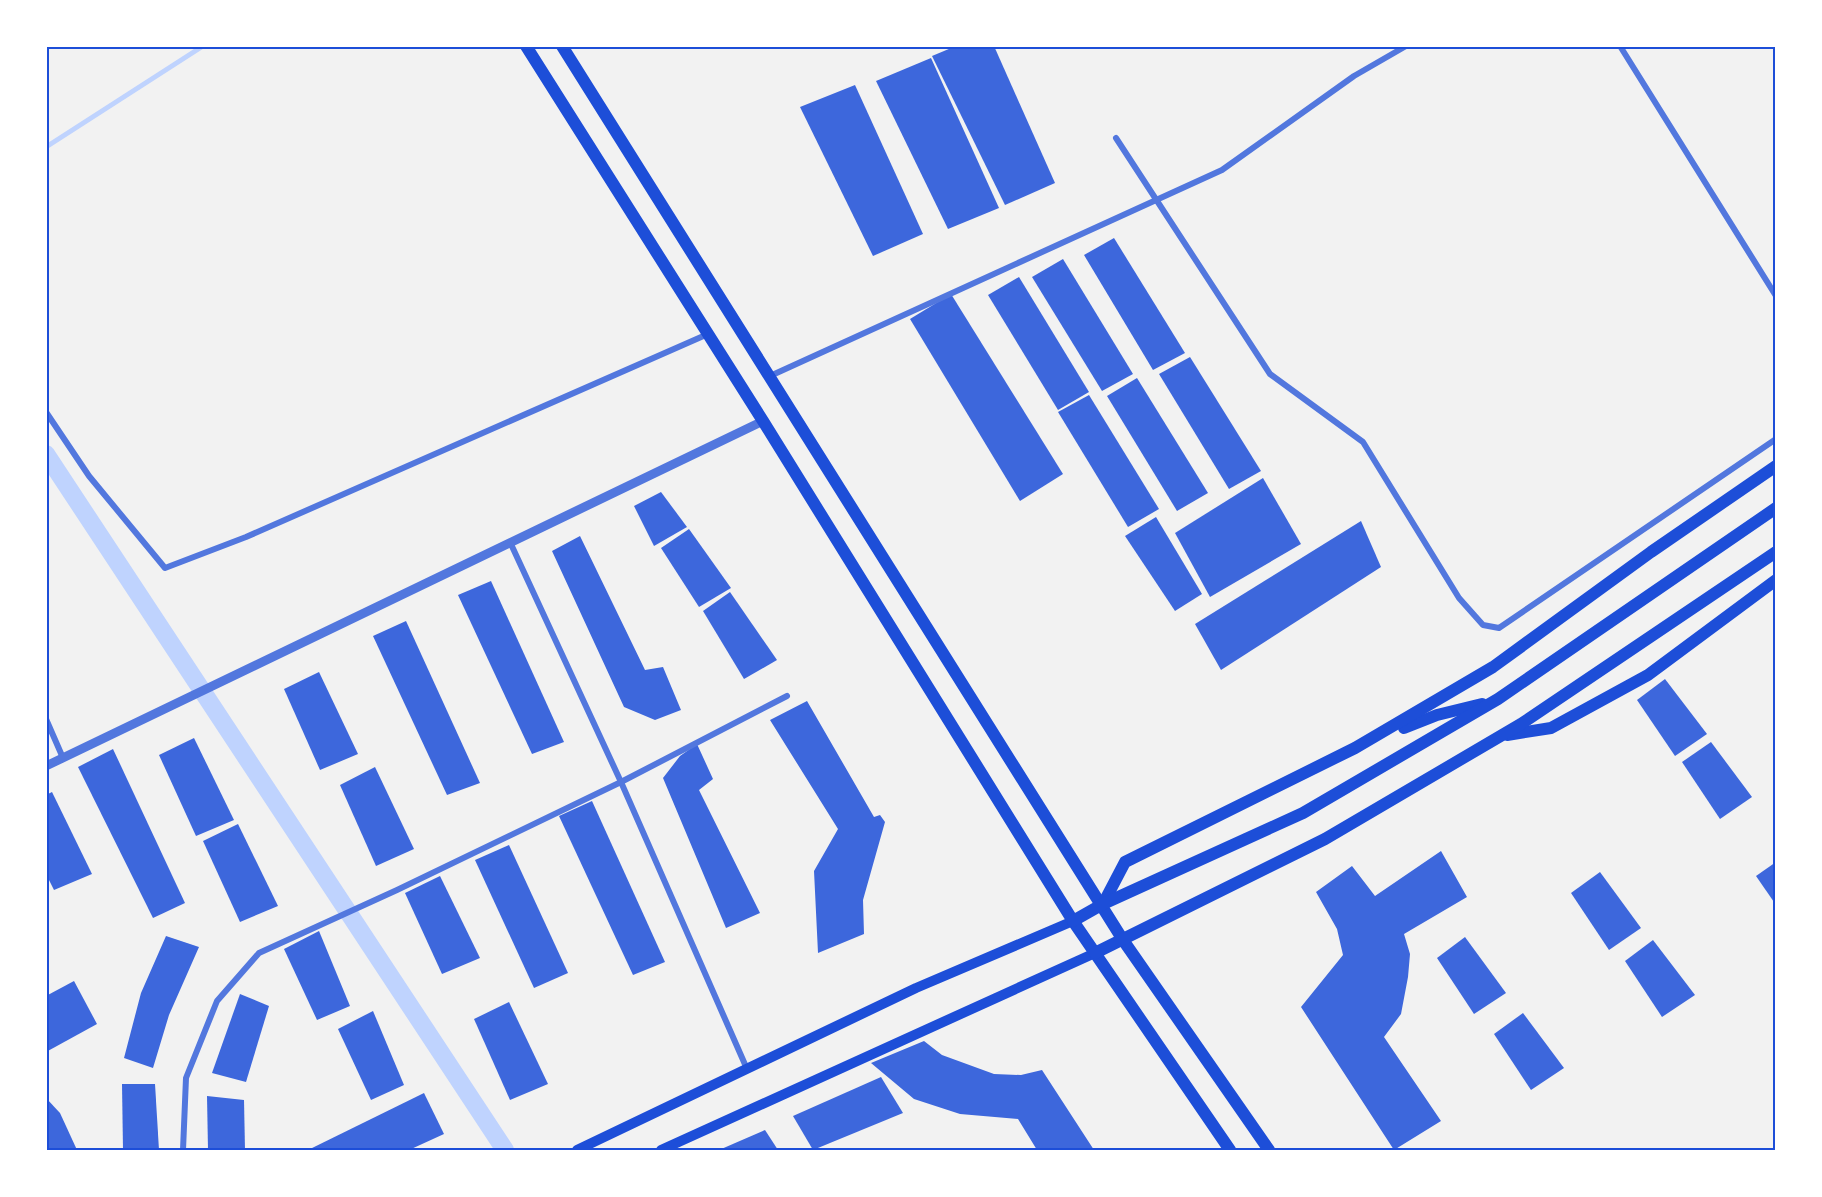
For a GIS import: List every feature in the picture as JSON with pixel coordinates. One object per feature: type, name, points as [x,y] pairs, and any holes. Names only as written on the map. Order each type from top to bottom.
[{"type":"main road","points":[[525,46],[763,421],[1073,921],[1230,1150]]},
{"type":"main road","points":[[562,46],[1124,940],[1269,1150]]},
{"type":"main road","points":[[1103,904],[1125,862],[1355,748],[1493,667],[1651,552],[1776,466]]},
{"type":"main road","points":[[577,1150],[916,988],[1073,921],[1103,904],[1303,813],[1498,699],[1776,508]]},
{"type":"main road","points":[[661,1150],[1124,940],[1324,839],[1500,736],[1776,552]]},
{"type":"main road","points":[[1500,736],[1551,728],[1648,675],[1776,580]]},
{"type":"main road","points":[[1355,748],[1437,715],[1498,699]]},
{"type":"street","points":[[770,376],[1222,170],[1354,76],[1406,46]]},
{"type":"street","points":[[1620,46],[1776,296]]},
{"type":"street","points":[[1116,138],[1270,374],[1363,442],[1459,598],[1483,625],[1499,628],[1776,439]]},
{"type":"street","points":[[46,412],[89,476],[165,568],[246,537],[708,334]]},
{"type":"street","points":[[46,766],[763,421]]},
{"type":"street","points":[[510,542],[621,782],[747,1069]]},
{"type":"street","points":[[183,1150],[186,1078],[217,1001],[259,953],[621,782],[787,696]]},
{"type":"street","points":[[46,719],[63,758]]},
{"type":"building","points":[[956,46],[994,46],[1055,183],[1005,205],[932,56]]},
{"type":"building","points":[[931,58],[999,208],[948,229],[876,81]]},
{"type":"building","points":[[855,85],[923,234],[873,256],[800,107]]},
{"type":"building","points":[[1114,238],[1185,353],[1153,370],[1084,255]]},
{"type":"building","points":[[1063,259],[1133,374],[1102,391],[1032,277]]},
{"type":"building","points":[[1019,277],[1089,392],[1058,410],[988,295]]},
{"type":"building","points":[[951,294],[1063,474],[1020,501],[910,319]]},
{"type":"building","points":[[1190,357],[1261,471],[1229,489],[1159,374]]},
{"type":"building","points":[[1137,378],[1208,493],[1177,511],[1107,396]]},
{"type":"building","points":[[1089,395],[1159,509],[1128,527],[1058,412]]},
{"type":"building","points":[[1263,478],[1301,544],[1210,597],[1175,533]]},
{"type":"building","points":[[661,492],[687,527],[654,546],[634,506]]},
{"type":"building","points":[[1156,517],[1202,594],[1175,611],[1125,536]]},
{"type":"building","points":[[1361,521],[1381,567],[1221,670],[1195,624]]},
{"type":"building","points":[[689,529],[731,588],[699,607],[661,548]]},
{"type":"building","points":[[580,536],[645,670],[663,667],[681,710],[655,720],[624,707],[552,551]]},
{"type":"building","points":[[491,581],[564,742],[532,754],[458,595]]},
{"type":"building","points":[[730,592],[777,660],[744,679],[703,611]]},
{"type":"building","points":[[406,621],[480,783],[447,795],[373,636]]},
{"type":"building","points":[[319,672],[358,754],[320,770],[284,689]]},
{"type":"building","points":[[1665,679],[1707,734],[1675,756],[1637,700]]},
{"type":"building","points":[[807,701],[874,817],[880,815],[885,822],[863,900],[864,934],[818,953],[814,871],[838,829],[770,720]]},
{"type":"building","points":[[194,738],[234,820],[196,836],[159,755]]},
{"type":"building","points":[[1711,742],[1752,797],[1720,819],[1682,762]]},
{"type":"building","points":[[697,744],[713,779],[699,790],[760,913],[726,928],[663,778],[680,756]]},
{"type":"building","points":[[113,749],[185,903],[153,918],[78,767]]},
{"type":"building","points":[[375,767],[414,849],[376,866],[340,785]]},
{"type":"building","points":[[52,792],[92,874],[54,890],[46,874],[46,795]]},
{"type":"building","points":[[592,801],[665,962],[633,975],[559,816]]},
{"type":"building","points":[[238,824],[278,906],[240,922],[203,841]]},
{"type":"building","points":[[509,845],[568,973],[534,988],[475,860]]},
{"type":"building","points":[[1441,851],[1467,897],[1404,934],[1410,954],[1401,1014],[1384,1037],[1441,1121],[1394,1150],[1301,1007],[1343,955],[1337,929],[1316,892],[1352,866],[1375,896]]},
{"type":"building","points":[[1776,862],[1776,905],[1756,876]]},
{"type":"building","points":[[1600,872],[1641,928],[1609,950],[1571,893]]},
{"type":"building","points":[[440,876],[480,958],[442,974],[405,893]]},
{"type":"building","points":[[319,931],[350,1006],[317,1020],[284,949]]},
{"type":"building","points":[[166,936],[199,947],[169,1015],[153,1068],[124,1058],[141,993]]},
{"type":"building","points":[[1465,937],[1506,993],[1474,1014],[1437,958]]},
{"type":"building","points":[[1653,940],[1695,995],[1662,1017],[1625,961]]},
{"type":"building","points":[[74,981],[97,1024],[46,1052],[46,996]]},
{"type":"building","points":[[240,994],[269,1006],[246,1082],[212,1073]]},
{"type":"building","points":[[509,1002],[548,1084],[510,1100],[474,1019]]},
{"type":"building","points":[[373,1011],[404,1085],[371,1100],[338,1029]]},
{"type":"building","points":[[1523,1013],[1564,1068],[1531,1090],[1494,1034]]},
{"type":"building","points":[[924,1041],[942,1055],[994,1074],[1021,1075],[1042,1070],[1094,1150],[1037,1150],[1018,1119],[960,1114],[914,1099],[871,1063]]},
{"type":"building","points":[[881,1077],[903,1113],[813,1150],[793,1116]]},
{"type":"building","points":[[122,1084],[155,1084],[159,1150],[123,1150]]},
{"type":"building","points":[[424,1093],[444,1134],[409,1150],[308,1150]]},
{"type":"building","points":[[207,1096],[244,1100],[245,1150],[208,1150]]},
{"type":"building","points":[[46,1098],[60,1113],[77,1150],[46,1150]]},
{"type":"building","points":[[765,1130],[778,1150],[719,1150]]},
{"type":"waterway","points":[[46,147],[203,46]]},
{"type":"waterway","points":[[46,454],[505,1150]]}]
